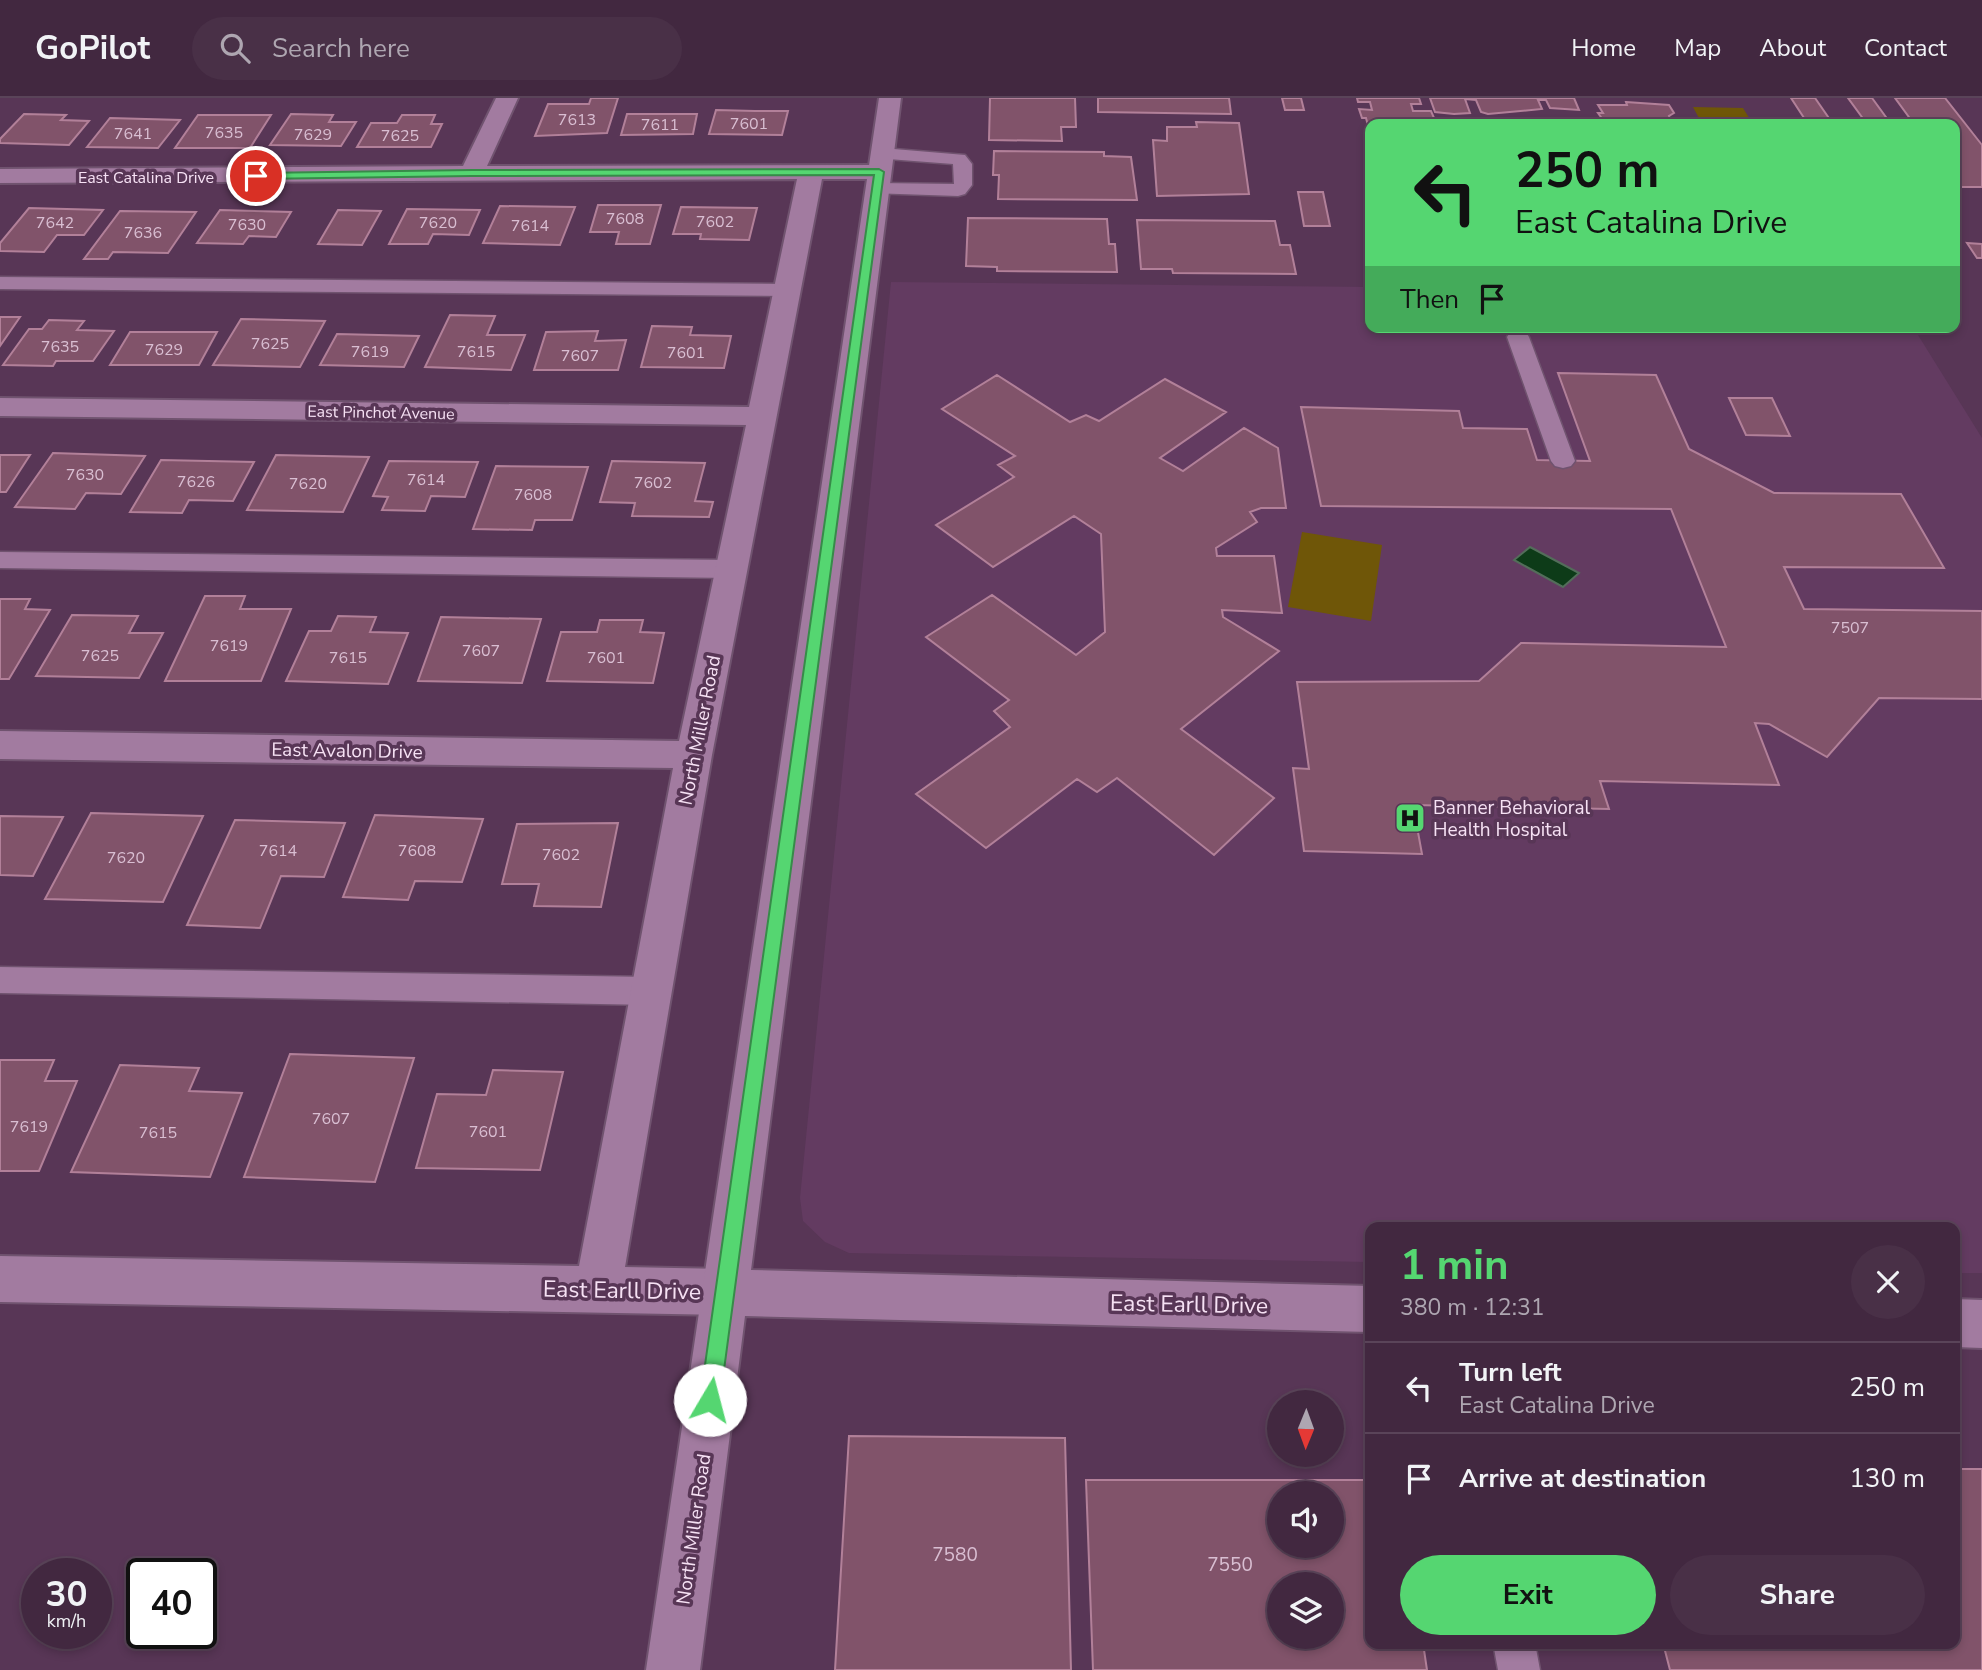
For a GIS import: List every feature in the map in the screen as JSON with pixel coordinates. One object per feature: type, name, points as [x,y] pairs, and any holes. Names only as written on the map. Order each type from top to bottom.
[{"type":"street","points":[[472,173],[507,98]]},
{"type":"street","name":"North Miller Road","points":[[673,1670],[890,98]]},
{"type":"street","name":"North Miller Road","points":[[598,1289],[694,755],[811,172]]},
{"type":"street","name":"East Catalina Drive","points":[[0,176],[880,172]]},
{"type":"street","name":"East Pinchot Avenue","points":[[0,407],[762,416]]},
{"type":"street","name":"East Avalon Drive","points":[[0,745],[694,755]]},
{"type":"street","name":"East Earll Drive","points":[[0,1279],[598,1289],[1365,1309]]},
{"type":"street","points":[[1960,1323],[1982,1324]]},
{"type":"lane","points":[[958,159],[963,164],[963,185],[958,190],[880,172],[958,159]]},
{"type":"lane","points":[[0,283],[787,290]]},
{"type":"lane","points":[[1518,337],[1563,461]]},
{"type":"lane","points":[[0,560],[731,569]]},
{"type":"lane","points":[[0,980],[651,991]]},
{"type":"lane","points":[[1515,1649],[1519,1670]]},
{"type":"shaded area","points":[[1693,107],[1743,108],[1750,119],[1699,119]]},
{"type":"shaded area","name":"Banner Behavioral Health Hospital","points":[[891,282],[1365,287],[1365,333],[1917,333],[1982,438],[1982,1273],[1960,1273],[1960,1222],[1365,1222],[1365,1262],[849,1253],[825,1242],[803,1221],[800,1198]]},
{"type":"shaded area","points":[[1302,532],[1382,545],[1371,621],[1288,607]]},
{"type":"shaded area","points":[[1530,547],[1579,573],[1563,587],[1514,560]]},
{"type":"building","points":[[591,98],[618,98],[607,133],[535,136],[548,104],[589,104]]},
{"type":"building","points":[[990,98],[1075,98],[1076,127],[1061,127],[1062,141],[989,140]]},
{"type":"building","points":[[1098,98],[1229,98],[1231,114],[1098,112]]},
{"type":"building","points":[[1282,98],[1301,98],[1304,110],[1285,110]]},
{"type":"building","points":[[1357,98],[1419,98],[1421,104],[1411,104],[1413,111],[1431,111],[1434,118],[1439,119],[1366,119],[1362,118],[1359,109],[1372,110],[1370,102],[1358,102]]},
{"type":"building","points":[[1430,98],[1574,98],[1579,110],[1550,108],[1546,100],[1538,100],[1542,109],[1488,114],[1481,112],[1476,100],[1465,99],[1470,113],[1454,114],[1435,112]]},
{"type":"building","points":[[1791,98],[1815,98],[1830,119],[1805,119]]},
{"type":"building","points":[[1848,98],[1872,98],[1887,119],[1863,119]]},
{"type":"building","points":[[1895,98],[1945,98],[1982,145],[1982,187],[1960,186],[1960,119],[1910,119]]},
{"type":"building","points":[[1626,102],[1669,105],[1674,113],[1669,116],[1670,119],[1602,119],[1598,113],[1603,113],[1598,105],[1627,105]]},
{"type":"building","points":[[716,110],[788,111],[782,135],[709,134]]},
{"type":"building","points":[[24,114],[66,115],[61,120],[89,121],[69,145],[0,143],[0,139]]},
{"type":"building","points":[[291,114],[333,115],[329,122],[356,122],[341,146],[270,145]]},
{"type":"building","points":[[627,114],[697,114],[693,134],[621,135]]},
{"type":"building","points":[[198,115],[271,115],[250,148],[175,148]]},
{"type":"building","points":[[402,115],[435,115],[431,124],[442,124],[431,147],[357,147],[371,123],[397,123]]},
{"type":"building","points":[[110,118],[180,120],[158,148],[87,147]]},
{"type":"building","points":[[1196,122],[1239,123],[1249,194],[1157,196],[1153,140],[1167,141],[1167,127],[1197,127]]},
{"type":"building","points":[[994,151],[1104,152],[1104,156],[1131,157],[1137,200],[998,199],[999,175],[993,175]]},
{"type":"building","points":[[1298,192],[1323,192],[1330,226],[1304,226]]},
{"type":"building","points":[[598,205],[661,205],[650,244],[616,244],[619,232],[590,232]]},
{"type":"building","points":[[500,206],[575,207],[560,245],[483,243]]},
{"type":"building","points":[[681,207],[757,208],[749,240],[700,239],[701,234],[673,234]]},
{"type":"building","points":[[29,208],[103,210],[84,235],[57,235],[44,252],[0,251],[0,243]]},
{"type":"building","points":[[407,209],[480,210],[469,235],[433,234],[428,244],[389,244]]},
{"type":"building","points":[[220,210],[291,212],[276,237],[249,236],[243,244],[197,243]]},
{"type":"building","points":[[338,210],[381,211],[362,245],[318,244]]},
{"type":"building","points":[[120,211],[196,212],[168,253],[113,252],[108,259],[84,259]]},
{"type":"building","points":[[968,218],[1107,219],[1109,244],[1115,244],[1117,272],[997,271],[997,267],[966,266]]},
{"type":"building","points":[[1137,220],[1275,221],[1280,245],[1290,245],[1296,274],[1173,273],[1172,269],[1141,269]]},
{"type":"building","points":[[1967,243],[1982,244],[1982,258],[1977,258]]},
{"type":"building","points":[[450,315],[495,316],[487,335],[525,335],[511,370],[425,367]]},
{"type":"building","points":[[0,317],[20,317],[0,346]]},
{"type":"building","points":[[241,319],[325,321],[300,367],[213,365]]},
{"type":"building","points":[[49,320],[84,321],[77,330],[114,331],[93,361],[56,361],[53,366],[3,365],[29,329],[42,329]]},
{"type":"building","points":[[652,326],[692,327],[690,335],[731,336],[724,368],[641,367]]},
{"type":"building","points":[[598,331],[595,341],[626,340],[618,370],[534,370],[546,332]]},
{"type":"building","points":[[130,332],[217,332],[199,365],[110,365]]},
{"type":"building","points":[[337,334],[419,336],[404,367],[320,365]]},
{"type":"building","points":[[1558,373],[1656,375],[1689,449],[1774,493],[1901,494],[1944,568],[1784,567],[1804,609],[1982,611],[1982,699],[1879,698],[1827,757],[1769,724],[1755,723],[1779,785],[1600,781],[1609,809],[1413,805],[1422,854],[1304,851],[1293,768],[1309,769],[1297,682],[1479,681],[1521,643],[1726,647],[1671,509],[1321,506],[1301,407],[1459,411],[1463,428],[1527,429],[1537,460],[1590,461]]},
{"type":"building","points":[[997,375],[1070,422],[1086,415],[1099,421],[1165,379],[1226,412],[1160,458],[1183,471],[1244,428],[1278,448],[1286,508],[1261,508],[1250,512],[1257,522],[1216,548],[1217,556],[1274,556],[1282,613],[1222,610],[1223,617],[1279,651],[1181,729],[1274,798],[1214,855],[1117,778],[1097,792],[1077,779],[986,848],[916,794],[1010,727],[994,711],[1009,700],[926,637],[992,595],[1076,655],[1105,632],[1101,534],[1074,516],[993,567],[936,525],[1014,477],[998,465],[1015,456],[942,409]]},
{"type":"building","points":[[1729,398],[1772,398],[1790,436],[1746,435]]},
{"type":"building","points":[[53,453],[145,456],[121,494],[86,493],[75,509],[15,507]]},
{"type":"building","points":[[0,455],[30,455],[6,492],[0,492]]},
{"type":"building","points":[[276,455],[369,457],[343,512],[247,510]]},
{"type":"building","points":[[161,460],[254,462],[233,501],[189,500],[182,513],[130,512]]},
{"type":"building","points":[[389,461],[478,462],[465,497],[431,496],[425,511],[382,510],[388,497],[373,496]]},
{"type":"building","points":[[612,461],[705,463],[695,501],[713,502],[709,517],[632,516],[635,503],[600,502]]},
{"type":"building","points":[[496,466],[588,467],[572,520],[535,520],[532,530],[473,529]]},
{"type":"building","points":[[205,596],[245,596],[240,609],[291,609],[261,681],[165,681]]},
{"type":"building","points":[[0,599],[30,599],[25,609],[50,610],[9,679],[0,679]]},
{"type":"building","points":[[72,615],[138,616],[129,633],[163,633],[139,678],[36,676]]},
{"type":"building","points":[[338,616],[376,617],[370,632],[408,633],[388,684],[286,681],[309,631],[331,631]]},
{"type":"building","points":[[441,617],[541,619],[522,683],[418,681]]},
{"type":"building","points":[[600,620],[643,620],[640,632],[664,633],[653,683],[547,681],[561,632],[597,632]]},
{"type":"building","points":[[91,813],[203,816],[163,902],[45,899]]},
{"type":"building","points":[[375,815],[483,819],[462,882],[415,881],[408,900],[343,897]]},
{"type":"building","points":[[0,816],[63,817],[33,876],[0,875]]},
{"type":"building","points":[[235,820],[345,823],[324,877],[281,876],[260,928],[187,925]]},
{"type":"building","points":[[618,823],[601,907],[534,906],[539,884],[502,884],[517,824]]},
{"type":"building","points":[[290,1054],[414,1058],[375,1182],[244,1177]]},
{"type":"building","points":[[0,1060],[54,1060],[45,1081],[77,1081],[39,1171],[0,1171]]},
{"type":"building","points":[[120,1065],[199,1068],[189,1091],[242,1093],[210,1177],[71,1172]]},
{"type":"building","points":[[493,1070],[563,1072],[540,1170],[416,1168],[437,1094],[486,1095]]},
{"type":"building","points":[[849,1436],[1065,1438],[1071,1670],[835,1670]]},
{"type":"building","points":[[1960,1469],[1982,1469],[1982,1670],[1670,1670],[1665,1649],[1960,1649]]},
{"type":"building","points":[[1086,1480],[1365,1480],[1365,1649],[1424,1649],[1427,1670],[1093,1670]]},
{"type":"place","name":"Banner Behavioral Health Hospital","points":[[1410,818]]},
{"type":"route","points":[[256,176],[879,172],[710,1400]]}]
